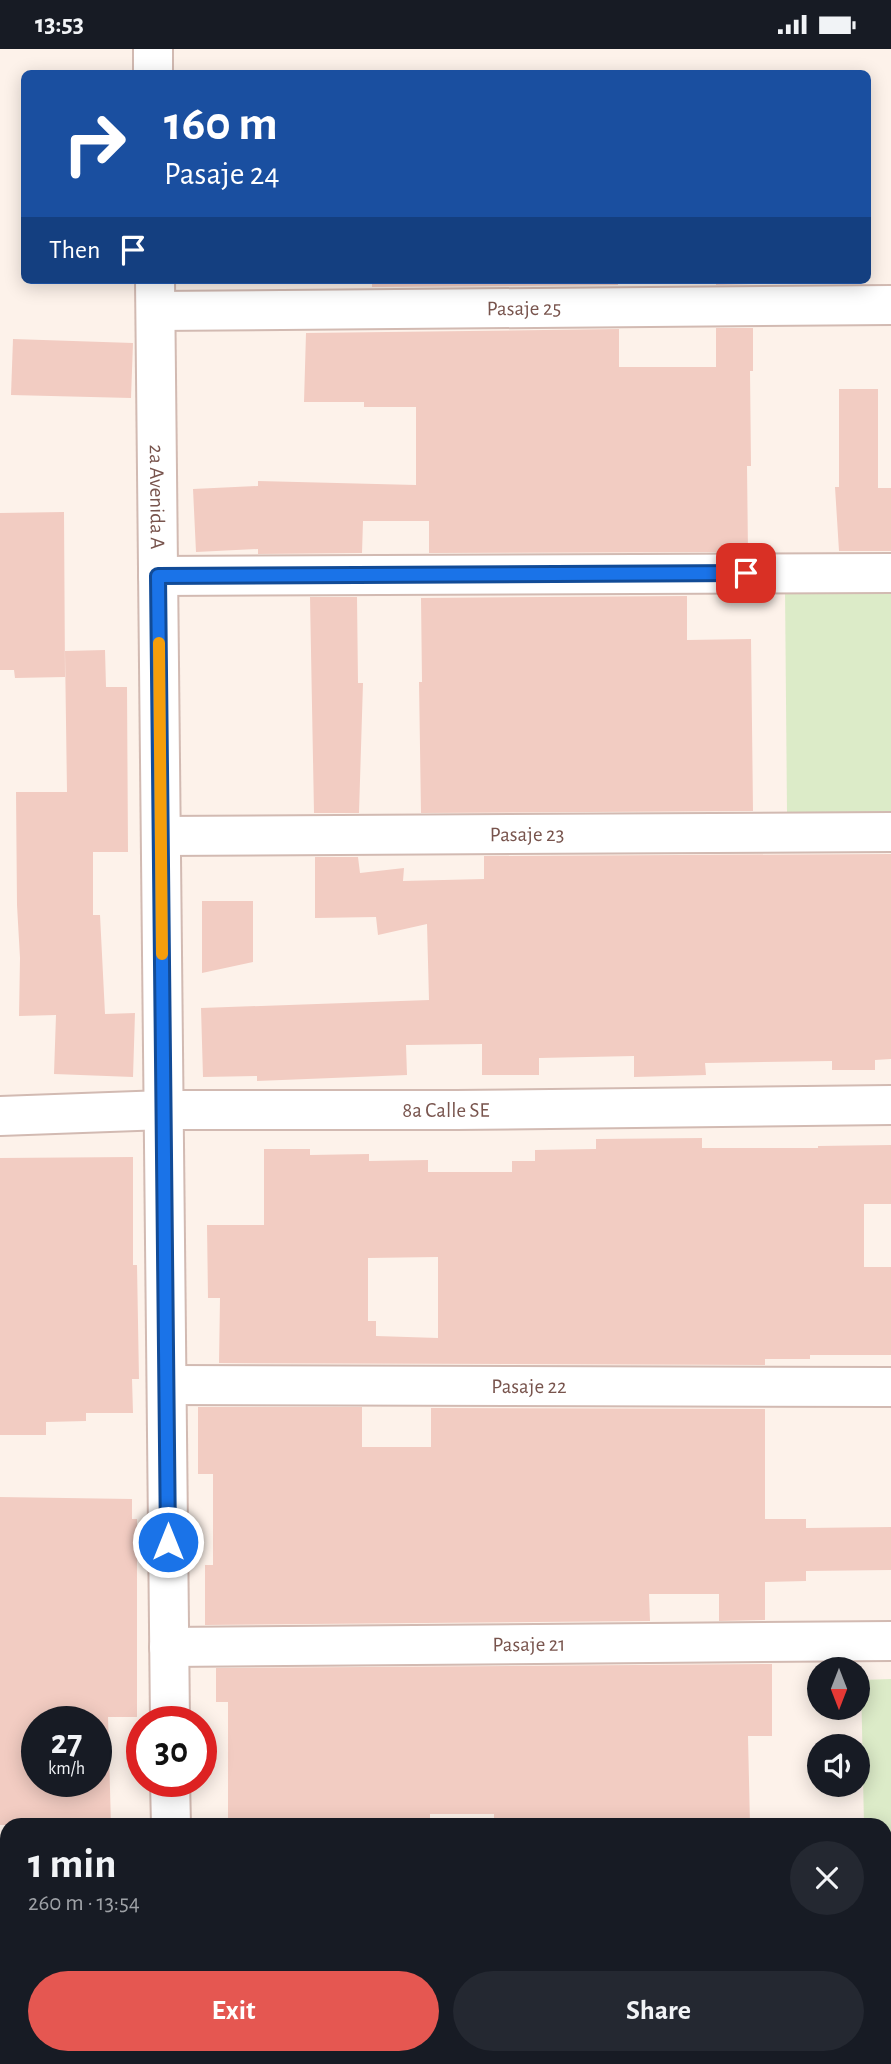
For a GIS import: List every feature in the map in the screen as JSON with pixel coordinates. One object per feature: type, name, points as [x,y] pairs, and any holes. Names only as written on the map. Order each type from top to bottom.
[{"type":"street","points":[[153,49],[153,70]]},
{"type":"street","name":"Pasaje 25","points":[[156,295],[891,305]]},
{"type":"street","name":"2a Avenida A","points":[[156,295],[170,1706]]},
{"type":"street","points":[[158,576],[891,573]]},
{"type":"street","name":"Pasaje 23","points":[[161,836],[891,832]]},
{"type":"street","name":"8a Calle SE","points":[[0,1116],[164,1110],[483,1110],[891,1105]]},
{"type":"street","name":"Pasaje 22","points":[[167,1385],[891,1387]]},
{"type":"street","name":"Pasaje 21","points":[[169,1647],[891,1641]]},
{"type":"street","points":[[170,1797],[171,1818]]},
{"type":"green space","points":[[891,588],[891,812],[787,813],[785,589]]},
{"type":"green space","points":[[891,1679],[891,1818],[864,1818],[863,1797],[870,1797],[870,1734],[862,1734],[862,1720],[870,1720],[870,1680]]},
{"type":"building","points":[[372,284],[618,284],[618,285],[372,287]]},
{"type":"building","points":[[716,328],[753,328],[753,371],[750,371],[751,466],[747,466],[748,552],[429,553],[429,521],[363,521],[362,553],[258,554],[258,549],[196,552],[193,489],[258,486],[258,481],[416,485],[416,407],[364,407],[364,402],[304,402],[306,333],[619,329],[619,367],[716,367]]},
{"type":"building","points":[[13,339],[133,343],[131,398],[11,395]]},
{"type":"building","points":[[839,389],[878,389],[878,488],[891,488],[891,551],[839,551],[835,487],[839,487]]},
{"type":"building","points":[[64,512],[65,677],[15,678],[14,670],[0,670],[0,513]]},
{"type":"building","points":[[687,596],[687,640],[751,639],[753,811],[421,813],[421,598]]},
{"type":"building","points":[[310,597],[357,597],[358,683],[363,683],[359,813],[314,813]]},
{"type":"building","points":[[105,650],[106,687],[127,687],[128,852],[93,852],[93,915],[100,915],[105,1014],[135,1013],[133,1077],[54,1074],[56,1015],[19,1016],[16,792],[67,792],[65,651]]},
{"type":"building","points":[[891,854],[891,1059],[875,1060],[875,1070],[832,1070],[832,1061],[705,1063],[706,1075],[634,1077],[634,1056],[539,1058],[539,1075],[482,1075],[482,1044],[406,1045],[407,1075],[257,1081],[257,1076],[203,1077],[201,1008],[429,1000],[427,924],[378,935],[376,917],[315,918],[315,857],[358,857],[360,873],[404,868],[403,881],[484,879],[484,856]]},
{"type":"building","points":[[202,901],[253,901],[253,962],[202,973]]},
{"type":"building","points":[[702,1138],[702,1148],[891,1145],[891,1204],[864,1204],[864,1267],[891,1267],[891,1355],[810,1355],[810,1359],[765,1359],[765,1365],[219,1363],[220,1298],[208,1298],[207,1225],[264,1225],[264,1149],[310,1149],[310,1155],[369,1154],[369,1161],[428,1160],[428,1172],[512,1172],[512,1161],[535,1161],[535,1150],[596,1149],[596,1139]],"holes":[[[438,1257],[438,1338],[376,1336],[376,1321],[368,1321],[368,1258]]]},
{"type":"building","points":[[133,1157],[133,1265],[137,1265],[139,1379],[132,1379],[133,1413],[86,1413],[86,1421],[46,1422],[46,1435],[0,1435],[0,1158]]},
{"type":"building","points":[[198,1407],[362,1407],[362,1447],[431,1447],[431,1408],[765,1409],[765,1519],[806,1519],[806,1528],[891,1527],[891,1570],[806,1571],[806,1581],[765,1582],[765,1620],[719,1621],[719,1594],[649,1594],[650,1621],[205,1625],[205,1565],[213,1565],[213,1474],[198,1474]]},
{"type":"building","points":[[0,1497],[132,1499],[132,1519],[137,1519],[137,1706],[126,1706],[126,1717],[112,1717],[112,1706],[21,1706],[21,1797],[110,1797],[111,1818],[0,1818]]},
{"type":"building","points":[[772,1664],[772,1736],[748,1736],[750,1818],[494,1818],[494,1814],[430,1814],[430,1818],[228,1818],[228,1702],[216,1702],[216,1668]]},
{"type":"slow traffic","points":[[159,643],[162,954]]},
{"type":"route","points":[[168,1542],[158,576],[746,573]]}]
